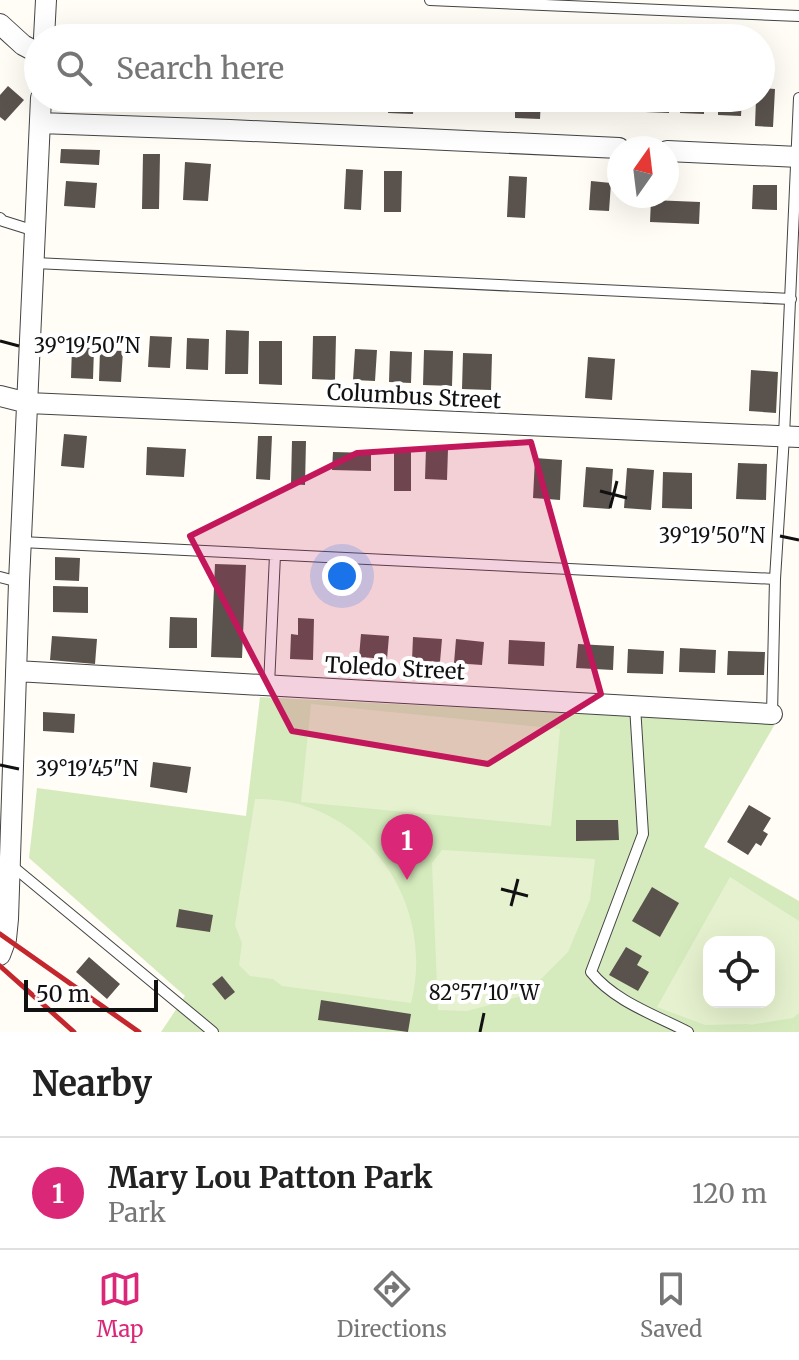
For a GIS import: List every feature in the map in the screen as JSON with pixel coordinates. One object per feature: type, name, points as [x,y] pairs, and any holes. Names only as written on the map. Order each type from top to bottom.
[{"type":"street","points":[[45,24],[46,0]]},
{"type":"street","points":[[0,24],[24,46]]},
{"type":"street","points":[[0,955],[6,939],[10,864],[6,751],[16,671],[10,580],[21,542],[40,112]]},
{"type":"street","points":[[40,123],[607,147]]},
{"type":"street","points":[[679,152],[797,157]]},
{"type":"street","name":"Columbus Street","points":[[0,396],[28,403],[792,437]]},
{"type":"street","name":"Toledo Street","points":[[16,671],[772,714]]},
{"type":"lane","points":[[430,0],[799,16]]},
{"type":"lane","points":[[772,714],[775,579],[792,437],[791,299],[799,98]]},
{"type":"lane","points":[[0,218],[36,231]]},
{"type":"lane","points":[[35,263],[791,299]]},
{"type":"lane","points":[[21,542],[775,579]]},
{"type":"lane","points":[[269,685],[275,555]]},
{"type":"lane","points":[[635,706],[643,834],[591,972],[598,982],[624,999],[688,1032]]},
{"type":"lane","points":[[10,864],[213,1032]]},
{"type":"highlighted area","points":[[531,442],[601,694],[488,764],[292,731],[190,536],[357,453]]},
{"type":"green space","points":[[260,697],[775,724],[704,847],[799,901],[799,1032],[161,1032],[185,996],[29,858],[37,788],[246,816]]},
{"type":"green space","points":[[311,704],[560,729],[551,826],[301,802]]},
{"type":"green space","points":[[255,799],[294,803],[329,816],[359,836],[383,862],[402,893],[413,928],[416,965],[411,1003],[282,986],[273,979],[250,976],[239,965],[242,943],[235,925]]},
{"type":"green space","points":[[442,850],[595,859],[590,900],[568,952],[525,995],[467,1011],[438,1010],[432,863]]},
{"type":"green space","points":[[730,877],[799,921],[799,1013],[793,1018],[737,1027],[752,1024],[705,1025],[657,1007]]},
{"type":"building","points":[[8,86],[24,100],[5,121],[0,117],[0,95]]},
{"type":"building","points":[[515,112],[540,112],[540,119],[515,118]]},
{"type":"building","points":[[718,112],[741,112],[741,116],[718,115]]},
{"type":"building","points":[[756,112],[774,112],[773,127],[755,126]]},
{"type":"building","points":[[61,149],[100,150],[99,165],[60,163]]},
{"type":"building","points":[[143,154],[160,154],[159,209],[142,209]]},
{"type":"building","points":[[185,162],[211,164],[208,201],[183,200]]},
{"type":"building","points":[[346,169],[363,170],[361,210],[344,209]]},
{"type":"building","points":[[384,171],[402,171],[401,212],[384,212]]},
{"type":"building","points":[[509,176],[527,177],[525,218],[507,217]]},
{"type":"building","points":[[66,181],[97,183],[95,208],[64,206]]},
{"type":"building","points":[[591,181],[607,183],[609,211],[589,210]]},
{"type":"building","points":[[753,185],[777,185],[777,210],[752,209]]},
{"type":"building","points":[[679,201],[700,202],[699,224],[650,222],[651,208],[679,208]]},
{"type":"building","points":[[226,330],[249,331],[248,374],[225,374]]},
{"type":"building","points":[[150,336],[172,337],[170,368],[148,367]]},
{"type":"building","points":[[313,336],[336,336],[335,380],[312,379]]},
{"type":"building","points":[[187,338],[209,339],[208,370],[186,369]]},
{"type":"building","points":[[259,341],[282,341],[282,385],[259,384]]},
{"type":"building","points":[[72,347],[94,348],[93,379],[71,378]]},
{"type":"building","points":[[355,349],[377,350],[375,381],[353,380]]},
{"type":"building","points":[[100,350],[123,351],[121,382],[99,381]]},
{"type":"building","points":[[424,350],[453,351],[452,386],[423,385]]},
{"type":"building","points":[[390,351],[412,352],[411,383],[389,382]]},
{"type":"building","points":[[463,353],[492,354],[491,390],[462,389]]},
{"type":"building","points":[[588,357],[615,359],[612,400],[585,398]]},
{"type":"building","points":[[751,370],[778,372],[776,413],[749,411]]},
{"type":"building","points":[[64,434],[87,436],[84,468],[61,466]]},
{"type":"building","points":[[258,436],[272,436],[270,480],[256,479]]},
{"type":"building","points":[[292,441],[306,441],[305,485],[291,484]]},
{"type":"building","points":[[147,447],[186,449],[184,477],[146,475]]},
{"type":"building","points":[[426,448],[448,449],[447,480],[425,479]]},
{"type":"building","points":[[394,450],[411,450],[411,491],[394,491]]},
{"type":"building","points":[[333,452],[371,453],[371,471],[332,470]]},
{"type":"building","points":[[535,458],[562,460],[560,500],[533,498]]},
{"type":"building","points":[[738,463],[767,464],[766,500],[736,499]]},
{"type":"building","points":[[586,467],[613,469],[610,509],[583,507]]},
{"type":"building","points":[[627,468],[654,470],[651,510],[624,508]]},
{"type":"building","points":[[663,472],[692,473],[692,509],[662,508]]},
{"type":"building","points":[[55,557],[80,558],[79,581],[55,580]]},
{"type":"building","points":[[215,564],[246,565],[242,658],[211,657]]},
{"type":"building","points":[[53,586],[88,587],[88,613],[53,612]]},
{"type":"building","points":[[170,617],[197,618],[197,648],[169,648]]},
{"type":"building","points":[[298,618],[314,619],[313,660],[290,659],[291,634],[298,635]]},
{"type":"building","points":[[361,634],[389,636],[387,659],[359,657]]},
{"type":"building","points":[[52,636],[97,639],[95,664],[50,660]]},
{"type":"building","points":[[413,637],[442,639],[440,662],[412,660]]},
{"type":"building","points":[[456,639],[484,642],[482,665],[454,663]]},
{"type":"building","points":[[509,640],[545,642],[544,666],[508,664]]},
{"type":"building","points":[[578,644],[614,646],[613,670],[576,668]]},
{"type":"building","points":[[680,648],[716,650],[715,673],[679,672]]},
{"type":"building","points":[[628,649],[664,651],[663,674],[627,673]]},
{"type":"building","points":[[728,651],[765,652],[764,675],[727,675]]},
{"type":"building","points":[[43,712],[75,714],[74,733],[43,731]]},
{"type":"building","points":[[153,762],[191,767],[187,793],[150,787]]},
{"type":"building","points":[[749,805],[771,818],[763,831],[768,834],[761,846],[756,843],[748,855],[727,842]]},
{"type":"building","points":[[576,820],[618,820],[619,840],[576,841]]},
{"type":"building","points":[[401,831],[418,841],[407,859],[391,849]]},
{"type":"building","points":[[652,887],[679,903],[660,937],[632,921]]},
{"type":"building","points":[[179,909],[213,915],[210,932],[176,927]]},
{"type":"building","points":[[626,947],[642,956],[637,965],[649,972],[638,991],[609,975]]},
{"type":"building","points":[[89,957],[120,984],[107,999],[76,972]]},
{"type":"building","points":[[222,976],[235,992],[225,1000],[212,984]]},
{"type":"building","points":[[321,1000],[411,1014],[408,1032],[318,1020]]},
{"type":"railway","points":[[0,934],[139,1032]]},
{"type":"railway","points":[[0,966],[74,1032]]},
{"type":"place","name":"Mary Lou Patton Park","points":[[407,880]]}]
